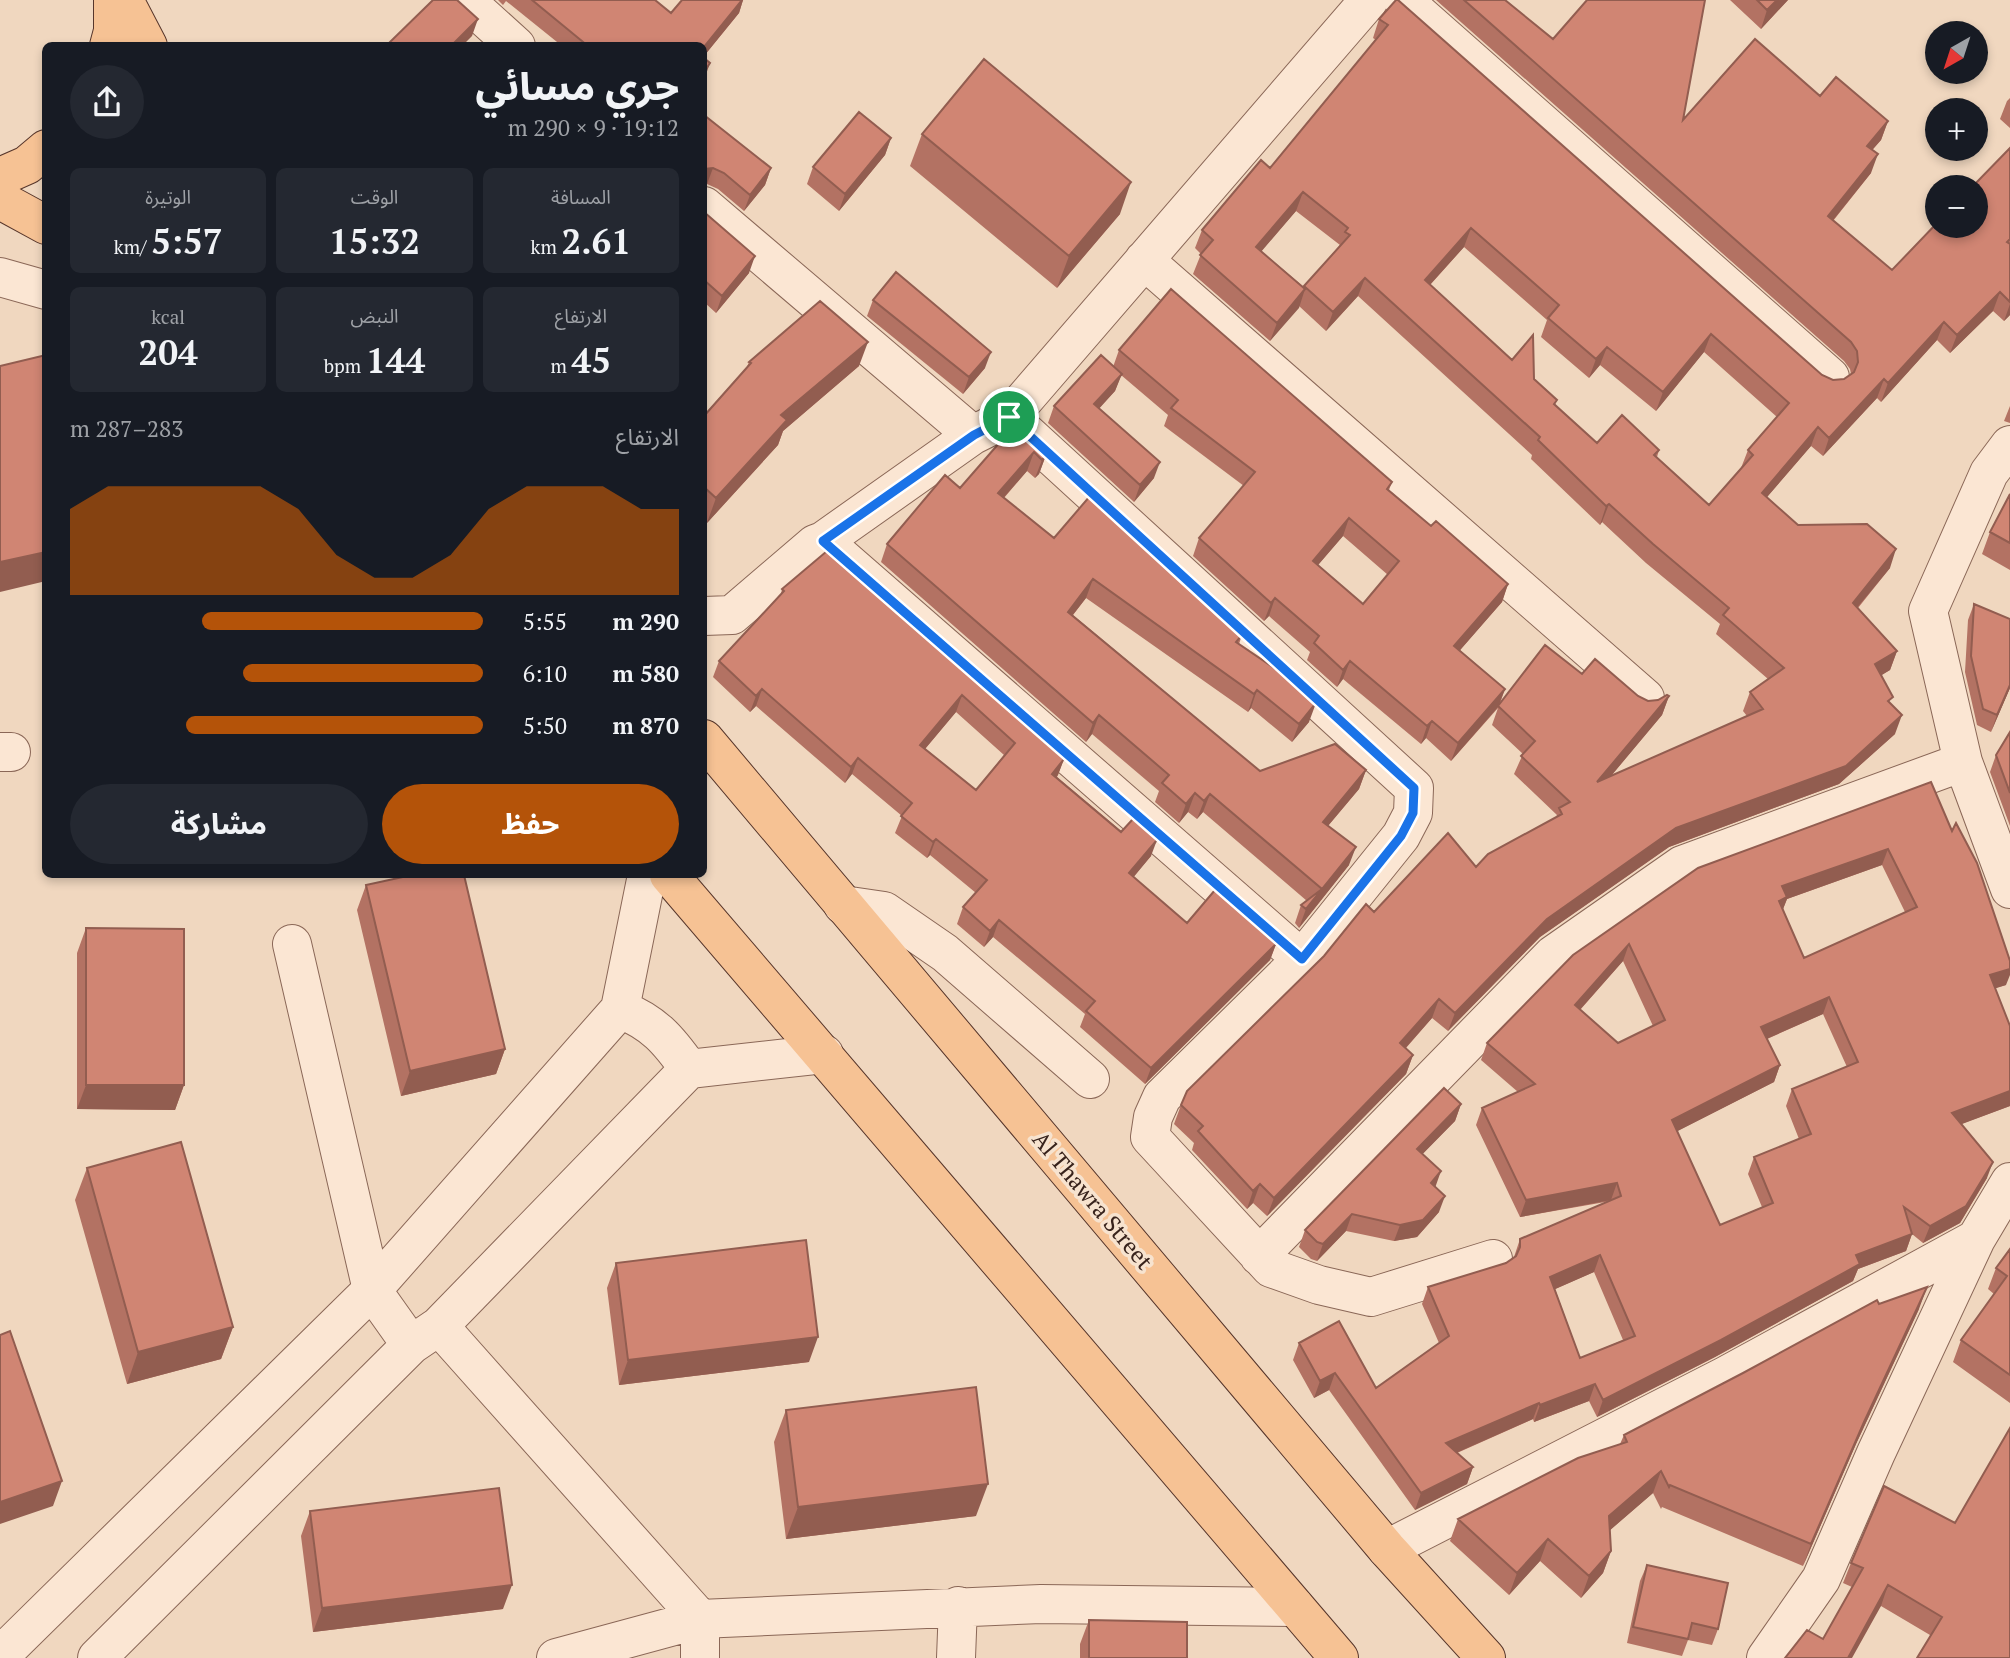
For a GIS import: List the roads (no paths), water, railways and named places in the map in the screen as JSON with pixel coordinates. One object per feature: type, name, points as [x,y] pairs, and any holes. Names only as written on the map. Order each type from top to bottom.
[{"type":"main road","points":[[110,42],[113,31],[113,0]]},
{"type":"main road","points":[[124,0],[146,42]]},
{"type":"main road","points":[[0,177],[27,165],[42,152]]},
{"type":"main road","points":[[0,200],[42,223]]},
{"type":"main road","name":"Al Thawra Street","points":[[707,743],[1387,1549],[1486,1658]]},
{"type":"main road","points":[[672,878],[1339,1658]]},
{"type":"street","points":[[465,0],[512,42]]},
{"type":"street","points":[[707,616],[732,615],[815,544],[974,435],[1009,417],[1369,0]]},
{"type":"street","points":[[1403,0],[1830,377]]},
{"type":"street","points":[[707,209],[974,435]]},
{"type":"street","points":[[1144,260],[1645,698]]},
{"type":"street","points":[[0,277],[42,289]]},
{"type":"street","points":[[1009,417],[1414,788],[1413,813],[1401,836],[1302,959],[1163,1097],[1153,1117],[1150,1137],[1271,1268],[1319,1285],[1371,1297],[1493,1259]]},
{"type":"street","points":[[2010,445],[1989,473],[1928,611],[1963,762],[2010,889]]},
{"type":"street","points":[[823,541],[1302,959]]},
{"type":"street","points":[[1259,1256],[1553,955],[1682,865],[1963,762]]},
{"type":"street","points":[[0,1656],[372,1290],[620,1009],[646,878]]},
{"type":"street","points":[[843,905],[884,911],[945,953],[1090,1079]]},
{"type":"street","points":[[292,944],[372,1290],[425,1335],[700,1619],[700,1658]]},
{"type":"street","points":[[620,1009],[644,1019],[653,1026],[670,1041],[689,1069]]},
{"type":"street","points":[[97,1658],[425,1335],[689,1069],[824,1054]]},
{"type":"street","points":[[1766,1658],[1821,1579],[1876,1453],[1976,1239],[2010,1182]]},
{"type":"street","points":[[1387,1549],[1725,1376],[1976,1239]]},
{"type":"street","points":[[556,1658],[700,1619],[1041,1604],[1295,1607]]},
{"type":"street","points":[[956,1658],[958,1606]]}]
